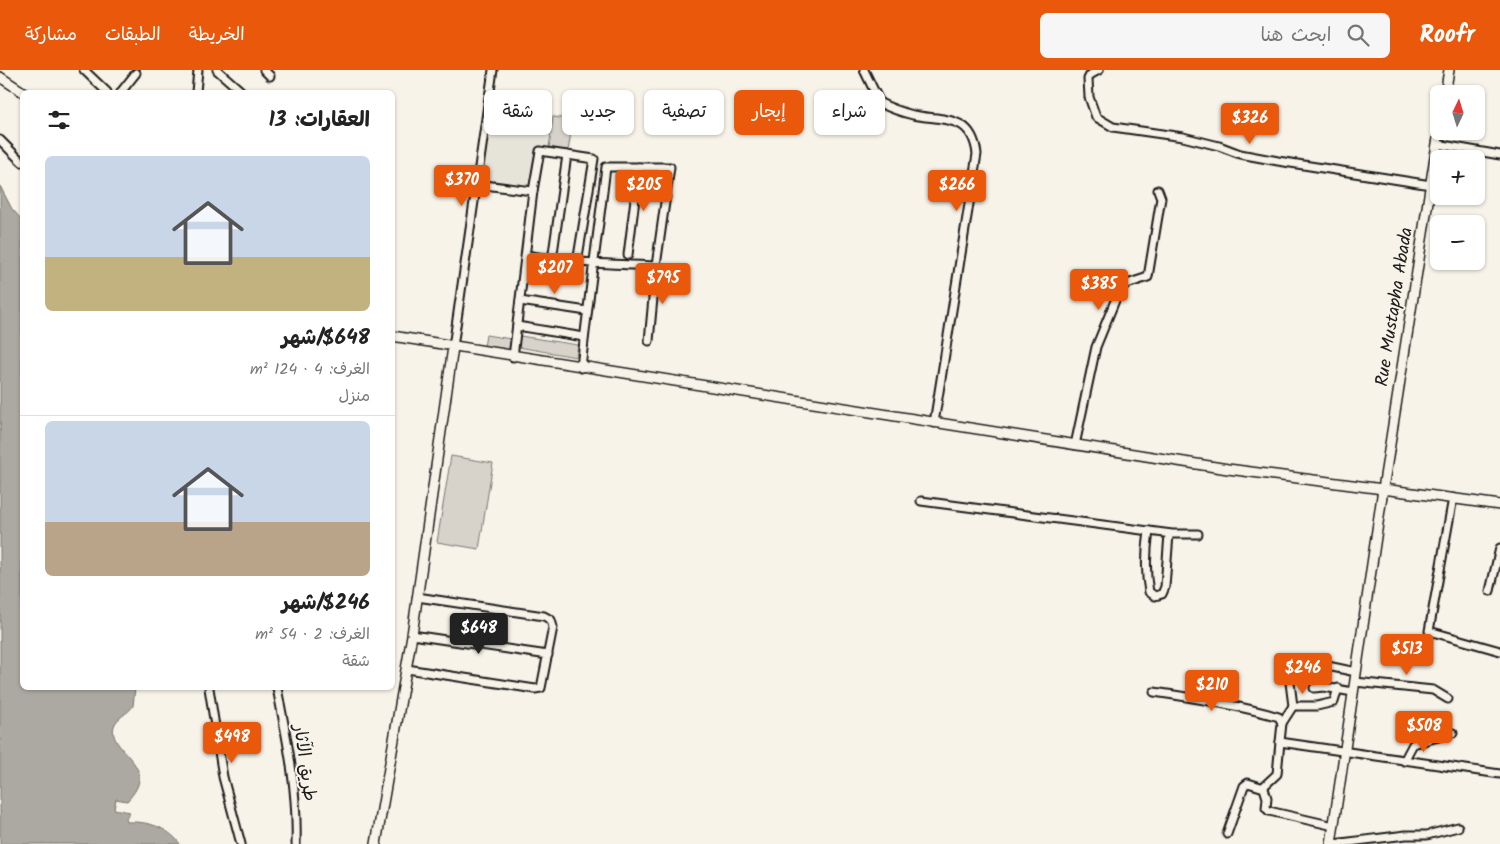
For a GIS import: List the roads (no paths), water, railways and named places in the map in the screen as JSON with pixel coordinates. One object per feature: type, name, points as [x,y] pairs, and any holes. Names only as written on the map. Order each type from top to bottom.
[{"type":"main road","points":[[1446,85],[1449,70]]},
{"type":"main road","points":[[0,77],[20,90]]},
{"type":"main road","name":"Rue Mustapha Abada","points":[[1436,150],[1438,140]]},
{"type":"main road","name":"Rue Mustapha Abada","points":[[1332,844],[1383,489],[1430,191]]},
{"type":"main road","points":[[395,337],[582,368],[1228,469],[1500,505]]},
{"type":"main road","points":[[376,844],[407,669],[453,347]]},
{"type":"street","points":[[84,70],[105,90]]},
{"type":"street","points":[[196,90],[198,70]]},
{"type":"street","points":[[217,70],[240,90]]},
{"type":"street","points":[[264,70],[270,76]]},
{"type":"street","points":[[453,347],[493,70]]},
{"type":"street","points":[[864,70],[880,103],[913,115],[960,123],[969,130],[975,139],[977,154],[934,423]]},
{"type":"street","points":[[1099,70],[1090,75],[1088,79],[1089,97],[1096,117],[1113,127],[1183,137],[1219,146],[1240,154],[1278,161],[1430,185]]},
{"type":"street","points":[[123,90],[136,73]]},
{"type":"street","points":[[0,140],[20,160]]},
{"type":"street","points":[[1437,144],[1500,156]]},
{"type":"street","points":[[513,357],[533,191],[540,151],[594,159],[577,263]]},
{"type":"street","points":[[552,260],[567,155]]},
{"type":"street","points":[[582,368],[587,311],[606,166],[670,167],[656,266],[649,341]]},
{"type":"street","points":[[628,255],[639,167]]},
{"type":"street","points":[[476,184],[533,191]]},
{"type":"street","points":[[1075,445],[1096,347],[1120,286],[1148,277],[1161,198],[1158,190]]},
{"type":"street","points":[[526,255],[577,263],[656,266]]},
{"type":"street","points":[[520,300],[587,311]]},
{"type":"street","points":[[516,326],[584,337]]},
{"type":"street","points":[[1453,498],[1429,631],[1500,651]]},
{"type":"street","points":[[922,501],[1168,534],[1198,534]]},
{"type":"street","points":[[1149,531],[1146,548],[1148,584],[1149,592],[1155,596],[1162,594],[1165,587],[1168,534]]},
{"type":"street","points":[[1490,591],[1500,548]]},
{"type":"street","points":[[407,669],[535,689],[542,686],[553,627],[551,620],[544,616],[417,597]]},
{"type":"street","points":[[412,635],[548,655]]},
{"type":"street","points":[[1323,665],[1356,672]]},
{"type":"street","points":[[1263,787],[1278,774],[1282,723],[1293,706],[1288,667]]},
{"type":"street","points":[[1355,682],[1432,690],[1448,699]]},
{"type":"street","points":[[1314,688],[1338,688],[1353,692]]},
{"type":"street","points":[[1293,706],[1317,706],[1334,702],[1338,688]]},
{"type":"street","points":[[209,690],[223,777],[242,844]]},
{"type":"street","name":"طريق الآثار","points":[[278,690],[292,769],[296,806],[296,844]]},
{"type":"street","points":[[1154,692],[1216,701],[1255,710],[1279,717],[1282,723]]},
{"type":"street","points":[[1404,761],[1414,744],[1453,733]]},
{"type":"street","points":[[1280,742],[1500,774]]},
{"type":"street","points":[[1228,834],[1244,786],[1248,783],[1263,787],[1266,792],[1266,808],[1269,811],[1334,826]]},
{"type":"street","points":[[1332,844],[1406,834],[1427,835],[1458,827]]}]
